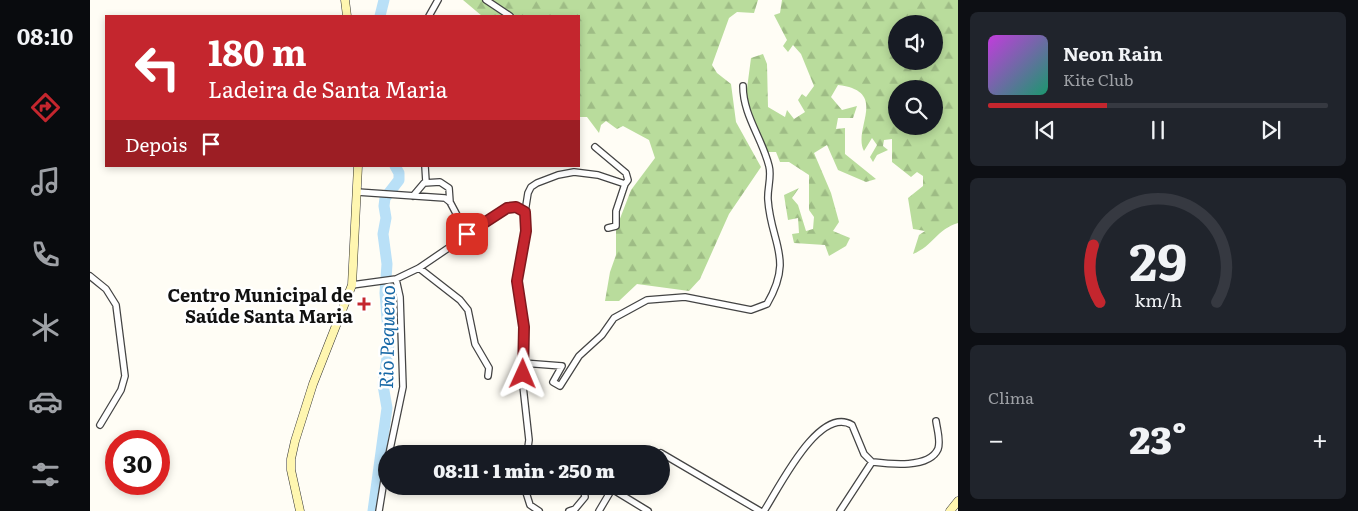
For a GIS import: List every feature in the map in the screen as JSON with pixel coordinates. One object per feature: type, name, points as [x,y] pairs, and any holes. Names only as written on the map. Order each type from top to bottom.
[{"type":"street","points":[[345,0],[347,15]]},
{"type":"street","points":[[430,15],[438,0]]},
{"type":"street","points":[[486,0],[508,15]]},
{"type":"street","points":[[523,363],[562,366],[553,382],[560,386],[579,356],[602,335],[614,318],[632,307],[656,298],[703,299],[751,310],[767,304],[780,276],[780,255],[768,200],[769,166],[747,113],[742,86]]},
{"type":"street","points":[[595,147],[626,173],[628,180],[620,194],[616,211],[616,226],[608,228]]},
{"type":"street","points":[[300,511],[291,470],[295,441],[313,384],[352,285],[358,167]]},
{"type":"street","points":[[425,167],[426,182]]},
{"type":"street","points":[[527,445],[529,428],[524,400],[524,327],[517,281],[526,231],[525,212],[531,187],[558,175],[585,172],[626,184]]},
{"type":"street","points":[[413,196],[417,188],[426,182],[446,184],[450,193],[450,202],[467,234]]},
{"type":"street","points":[[357,192],[442,198],[450,202]]},
{"type":"street","points":[[352,285],[394,280],[419,268],[507,208],[516,207],[525,212]]},
{"type":"street","points":[[419,268],[460,300],[468,310],[475,344],[489,368],[488,376]]},
{"type":"street","points":[[90,276],[106,289],[116,305],[125,376],[121,390],[100,425]]},
{"type":"street","points":[[391,445],[403,387],[400,297],[394,280]]},
{"type":"street","points":[[764,511],[791,468],[824,426],[839,421],[852,425],[864,454],[872,462],[919,463],[938,448],[936,421]]},
{"type":"street","points":[[670,458],[760,511]]},
{"type":"street","points":[[840,511],[872,462]]},
{"type":"street","points":[[599,511],[612,489],[648,511]]},
{"type":"street","points":[[380,511],[382,495]]},
{"type":"street","points":[[527,495],[530,505],[539,511]]},
{"type":"street","points":[[569,511],[576,509],[585,495]]},
{"type":"street","points":[[950,511],[958,501]]},
{"type":"green space","points":[[463,0],[758,0],[754,13],[737,12],[729,18],[712,65],[717,73],[731,84],[736,122],[761,167],[729,214],[700,279],[689,291],[637,284],[619,301],[605,301],[610,272],[616,255],[616,229],[631,190],[655,158],[649,140],[623,126],[617,129],[606,121],[601,125],[599,133],[587,117],[580,117],[580,15],[481,15]]},
{"type":"green space","points":[[782,0],[958,0],[958,223],[945,229],[926,247],[913,254],[919,235],[925,231],[913,229],[908,198],[923,186],[923,176],[917,172],[911,177],[892,162],[892,139],[884,140],[883,146],[888,150],[877,155],[873,162],[870,157],[877,145],[872,138],[864,151],[862,142],[866,103],[862,95],[854,89],[838,85],[831,97],[842,110],[857,106],[853,118],[838,118],[836,129],[845,128],[845,154],[876,179],[866,182],[838,170],[827,145],[814,153],[831,193],[839,222],[833,231],[850,238],[846,246],[829,256],[825,245],[794,243],[792,234],[799,233],[798,218],[788,220],[784,195],[799,188],[792,198],[798,205],[806,231],[813,229],[814,217],[809,210],[809,175],[789,162],[780,162],[776,152],[768,152],[745,104],[751,58],[763,54],[767,64],[768,107],[785,117],[787,110],[794,119],[805,112],[798,100],[802,94],[806,97],[814,86],[801,54],[793,45],[788,52],[783,46],[787,40],[774,15],[780,13]]},
{"type":"waterway","name":"Rio Pequeno","points":[[380,15],[384,0]]},
{"type":"waterway","name":"Rio Pequeno","points":[[373,511],[387,408],[383,385],[389,344],[385,293],[387,264],[383,234],[386,218],[384,206],[385,198],[399,180],[399,173],[396,167]]},
{"type":"place","name":"Centro Municipal de Saúde Santa Maria","points":[[364,304]]},
{"type":"route","points":[[467,234],[507,208],[516,207],[525,212],[527,224],[517,281],[524,327],[523,374]]}]
